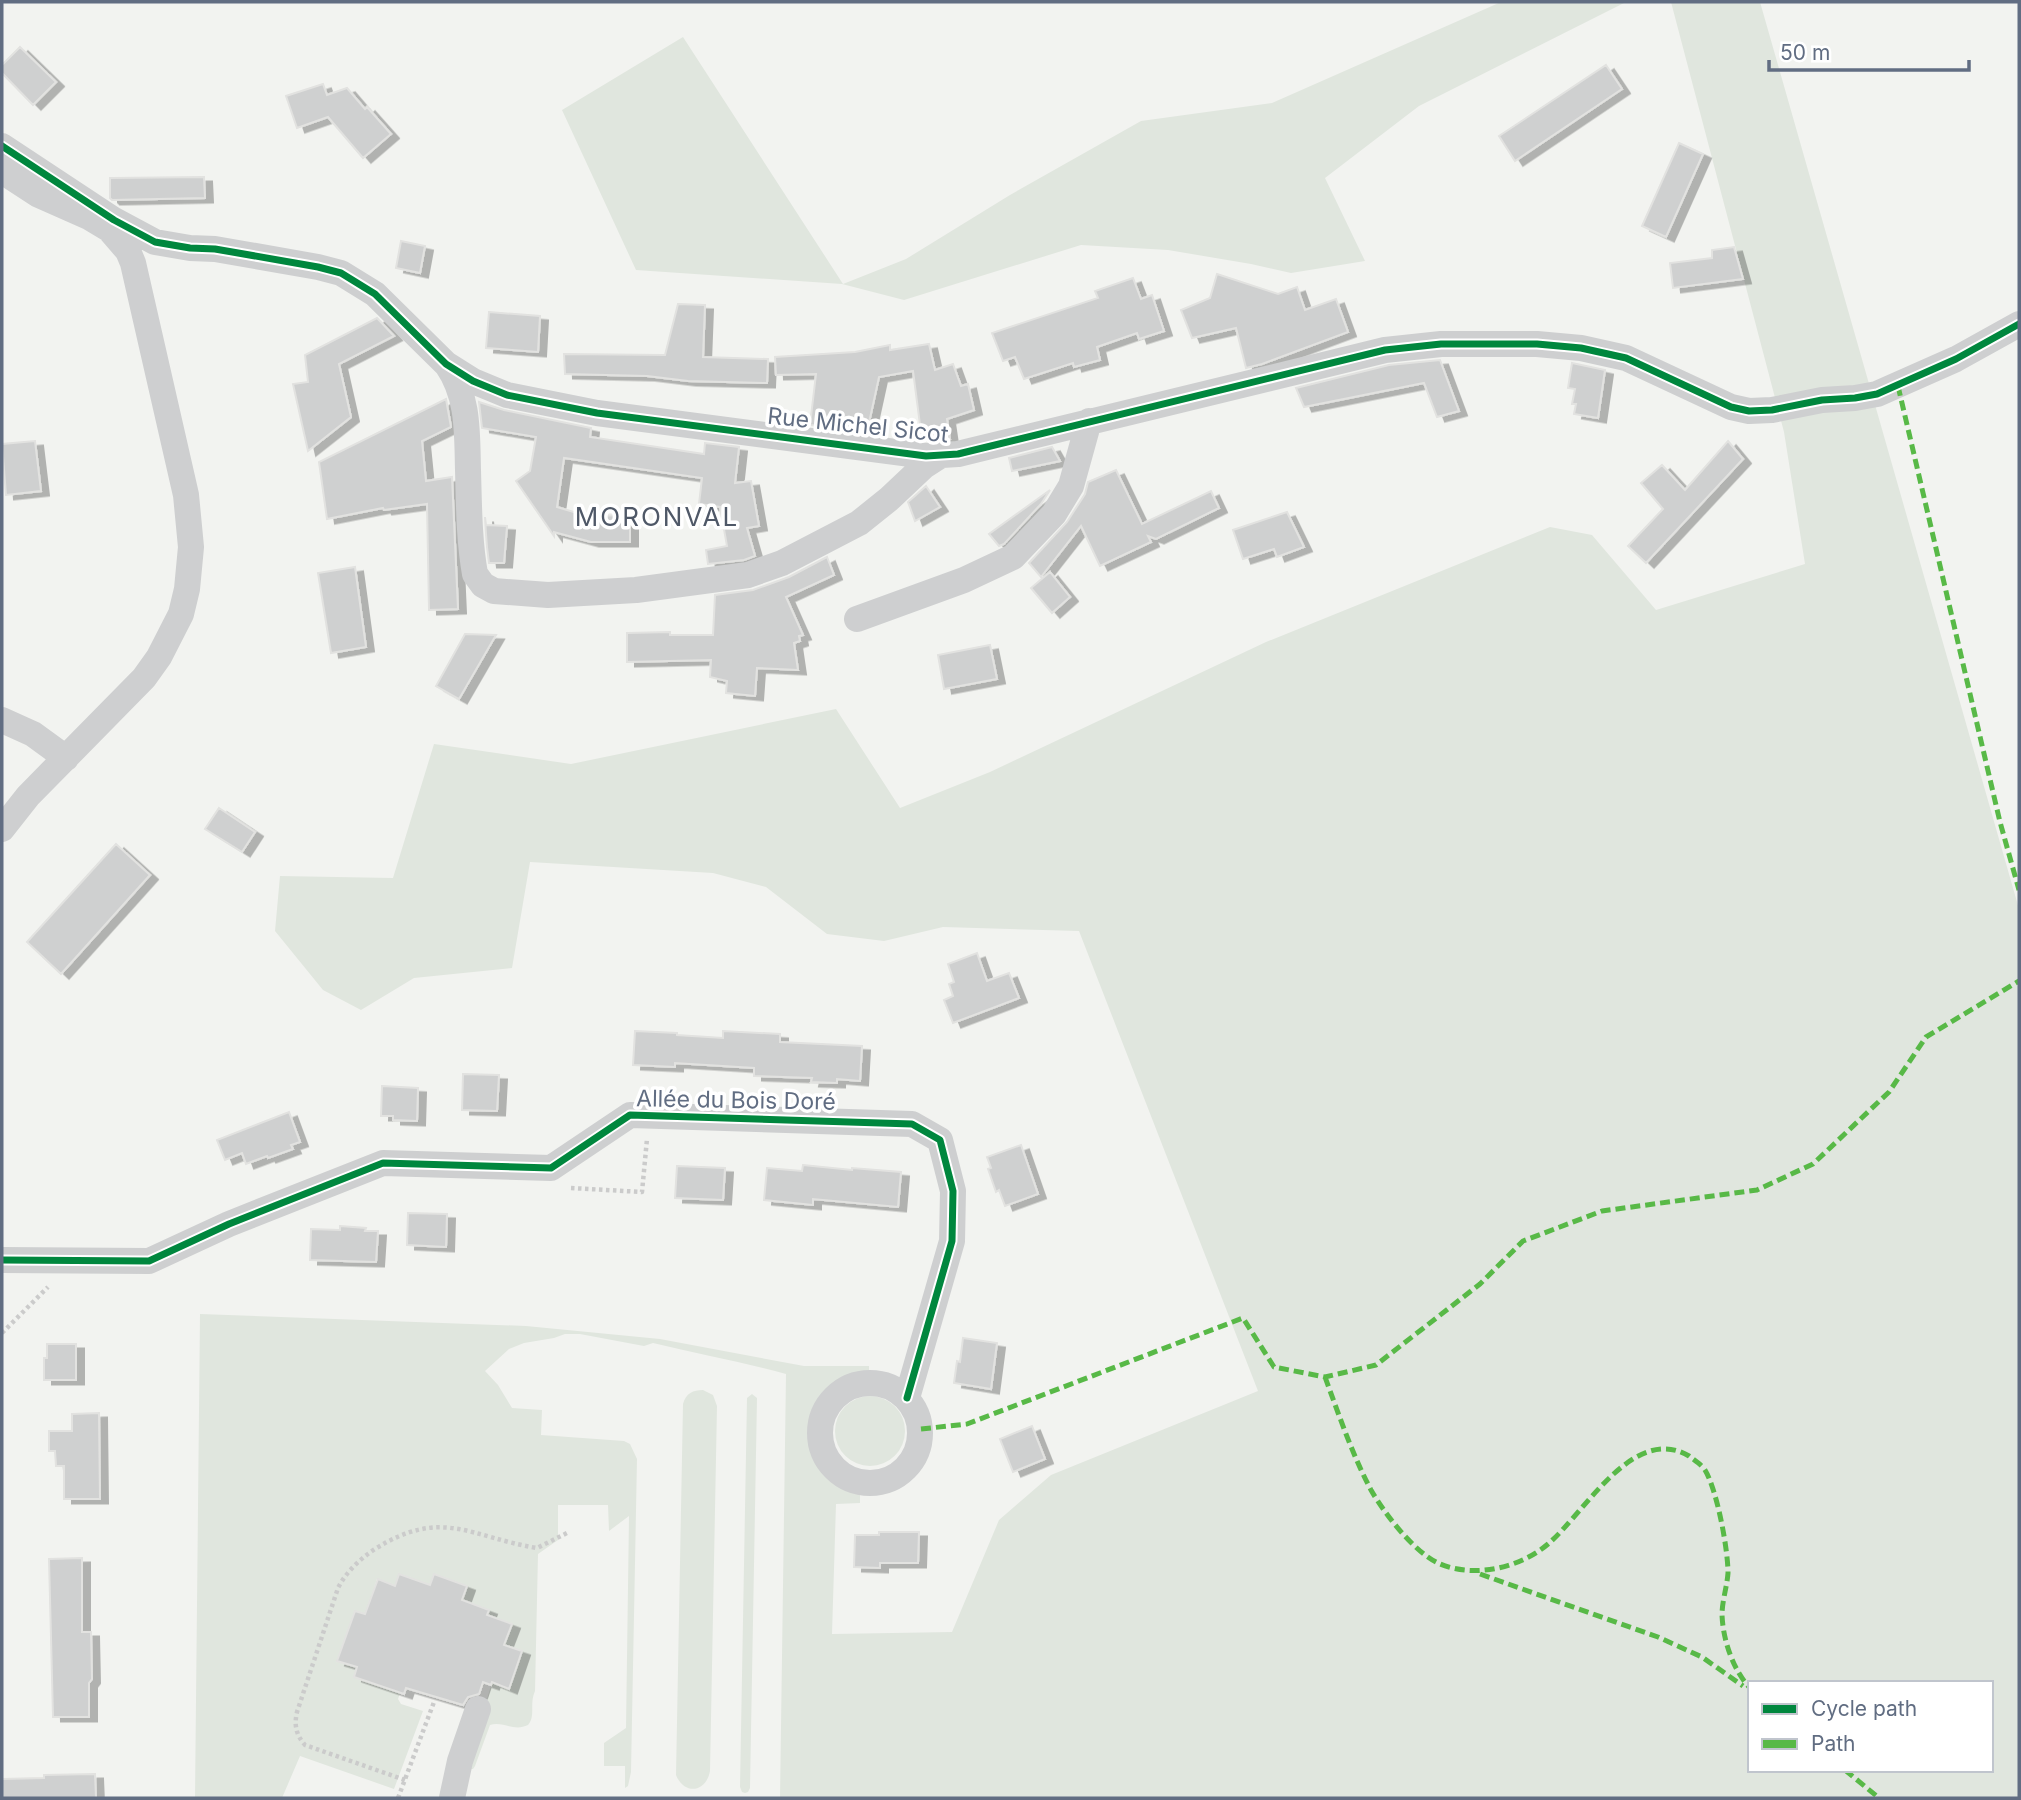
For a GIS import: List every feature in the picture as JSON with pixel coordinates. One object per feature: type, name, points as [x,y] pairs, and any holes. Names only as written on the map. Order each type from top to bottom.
[{"type":"street","points":[[2,146],[114,220],[145,253]]},
{"type":"street","points":[[2,171],[37,194],[100,223],[145,253]]},
{"type":"street","name":"Rue Michel Sicot","points":[[145,253],[190,248],[228,251],[341,273],[375,294],[446,364],[495,391],[545,404],[692,426],[938,457],[1384,350],[1441,344],[1537,344],[1605,352],[1649,367],[1731,407],[1760,411],[1780,409],[1822,400],[1877,394],[1956,359],[2019,324]]},
{"type":"street","points":[[2,829],[28,796],[144,678],[159,657],[181,614],[187,589],[191,547],[186,495],[140,292],[145,253]]},
{"type":"street","points":[[446,364],[463,396],[467,416],[468,503],[475,574],[483,585],[499,593],[548,595],[636,590],[736,578],[758,572],[806,552],[859,523],[938,457]]},
{"type":"street","points":[[857,619],[964,580],[1013,557],[1054,513],[1071,486],[1089,421]]},
{"type":"street","points":[[2,720],[33,734],[66,758]]},
{"type":"street","name":"Allée du Bois Doré","points":[[2,1260],[149,1261],[229,1224],[383,1163],[551,1168],[630,1115],[912,1124],[940,1140],[953,1191],[953,1203],[952,1241],[907,1398]]},
{"type":"street","points":[[452,1798],[460,1761],[478,1709]]},
{"type":"path","points":[[562,1187],[642,1192],[648,1132]]},
{"type":"path","points":[[2,1333],[48,1287]]},
{"type":"path","points":[[405,1780],[306,1745],[298,1737],[295,1728],[295,1718],[309,1675],[338,1588],[345,1575],[385,1543],[433,1527],[455,1528],[537,1548],[569,1532]]},
{"type":"path","points":[[398,1798],[434,1702]]},
{"type":"shaded area","points":[[1501,2],[1626,2],[1419,106],[1325,178],[1365,261],[1291,273],[1168,250],[1081,245],[904,300],[842,284],[636,270],[562,110],[683,37],[843,284],[906,259],[1010,195],[1141,121],[1272,103]]},
{"type":"shaded area","points":[[1671,2],[1760,2],[2019,909],[2019,1798],[780,1798],[786,1374],[653,1343],[644,1346],[580,1334],[565,1334],[509,1349],[485,1371],[498,1385],[512,1408],[542,1410],[541,1435],[624,1441],[630,1444],[637,1459],[631,1772],[628,1786],[625,1788],[625,1766],[604,1766],[604,1743],[626,1728],[629,1516],[609,1531],[608,1505],[558,1505],[558,1540],[538,1554],[535,1691],[532,1718],[528,1725],[490,1725],[475,1766],[473,1769],[466,1769],[492,1682],[509,1688],[522,1651],[504,1645],[511,1624],[487,1615],[488,1610],[462,1600],[467,1586],[434,1574],[430,1585],[400,1574],[395,1586],[377,1579],[368,1615],[355,1611],[337,1660],[357,1667],[354,1677],[400,1693],[398,1699],[401,1704],[423,1711],[394,1789],[300,1756],[282,1798],[195,1798],[200,1314],[526,1326],[660,1339],[804,1366],[869,1366],[869,1373],[840,1383],[821,1396],[812,1412],[810,1423],[811,1445],[825,1474],[839,1485],[860,1489],[860,1503],[836,1504],[832,1634],[952,1632],[999,1520],[1051,1475],[1258,1391],[1079,931],[943,927],[884,941],[827,934],[766,887],[713,873],[530,862],[512,968],[414,978],[361,1010],[323,990],[275,931],[280,876],[393,878],[434,744],[571,764],[836,709],[900,808],[990,772],[1266,642],[1550,527],[1592,535],[1656,610],[1805,564],[1784,432]]},
{"type":"shaded area","points":[[703,1390],[713,1395],[717,1406],[710,1771],[704,1784],[694,1789],[684,1786],[676,1775],[683,1404],[690,1393]]},
{"type":"shaded area","points":[[752,1394],[757,1398],[750,1788],[745,1793],[740,1787],[747,1398]]},
{"type":"shaded area","points":[[877,1396],[890,1402],[899,1411],[903,1417],[903,1445],[895,1456],[884,1464],[863,1466],[845,1456],[837,1445],[835,1424],[845,1406],[856,1398]]},
{"type":"building","points":[[20,47],[56,82],[33,105],[2,73],[2,65]]},
{"type":"building","points":[[1606,65],[1622,89],[1515,161],[1499,136]]},
{"type":"building","points":[[323,84],[327,95],[347,88],[391,134],[363,158],[328,117],[297,128],[286,96]]},
{"type":"building","points":[[1679,143],[1703,154],[1666,237],[1642,226]]},
{"type":"building","points":[[204,177],[205,198],[110,198],[110,178]]},
{"type":"building","points":[[401,241],[425,246],[420,273],[396,268]]},
{"type":"building","points":[[1734,247],[1743,279],[1673,288],[1670,263],[1712,258],[1712,250]]},
{"type":"building","points":[[1217,274],[1278,294],[1297,287],[1305,310],[1336,299],[1348,332],[1246,368],[1236,328],[1192,338],[1181,310],[1210,298]]},
{"type":"building","points":[[1133,278],[1141,299],[1152,295],[1164,331],[1139,339],[1137,333],[1097,347],[1100,360],[1074,367],[1073,363],[1024,379],[1015,357],[1003,361],[992,333],[1098,298],[1095,291]]},
{"type":"building","points":[[678,304],[705,305],[703,357],[768,359],[767,383],[565,374],[564,354],[665,355]]},
{"type":"building","points":[[489,312],[540,316],[538,352],[486,348]]},
{"type":"building","points":[[377,318],[394,336],[339,364],[351,417],[308,451],[293,384],[308,382],[305,355]]},
{"type":"building","points":[[929,344],[935,370],[953,364],[961,386],[968,384],[974,410],[947,419],[950,439],[922,440],[913,371],[879,377],[867,432],[810,425],[816,374],[776,375],[775,357],[855,352],[890,345],[890,350]]},
{"type":"building","points":[[1440,360],[1459,411],[1437,417],[1424,383],[1304,407],[1296,388],[1389,365]]},
{"type":"building","points":[[1572,363],[1605,370],[1598,418],[1574,414],[1576,404],[1572,404],[1575,389],[1568,388]]},
{"type":"building","points":[[446,399],[451,427],[422,441],[426,481],[452,477],[458,609],[429,610],[427,504],[383,508],[327,519],[319,462]]},
{"type":"building","points":[[479,402],[504,410],[591,428],[590,437],[704,454],[705,443],[739,447],[735,483],[751,481],[759,526],[747,528],[755,556],[708,564],[706,550],[727,546],[720,507],[699,504],[702,478],[564,458],[557,507],[587,516],[630,515],[630,542],[591,542],[554,532],[554,536],[516,481],[530,471],[536,437],[482,428]]},
{"type":"building","points":[[35,441],[41,491],[6,495],[2,444]]},
{"type":"building","points":[[1728,441],[1743,459],[1646,563],[1628,546],[1663,509],[1641,483],[1662,465],[1685,490]]},
{"type":"building","points":[[1052,447],[1060,461],[1012,471],[1009,458]]},
{"type":"building","points":[[1116,470],[1142,524],[1211,491],[1219,508],[1156,539],[1148,536],[1151,542],[1100,566],[1081,526],[1041,577],[1029,563],[1067,522],[1085,494],[1088,482]]},
{"type":"building","points":[[926,486],[940,507],[915,521],[908,502]]},
{"type":"building","points":[[1050,490],[1041,504],[1004,544],[999,546],[989,534]]},
{"type":"building","points":[[1287,512],[1304,547],[1277,557],[1274,549],[1243,559],[1233,530]]},
{"type":"building","points":[[485,517],[486,525],[507,526],[504,563],[489,563]]},
{"type":"building","points":[[827,557],[834,575],[786,597],[803,635],[799,636],[800,641],[794,643],[798,670],[757,668],[755,696],[726,693],[727,681],[710,677],[711,660],[627,662],[627,633],[713,635],[715,595],[753,590],[789,577]]},
{"type":"building","points":[[355,567],[366,647],[331,653],[318,573]]},
{"type":"building","points":[[1050,572],[1070,597],[1052,613],[1031,588]]},
{"type":"building","points":[[465,634],[496,635],[459,699],[436,686]]},
{"type":"building","points":[[990,645],[997,679],[944,689],[938,655]]},
{"type":"building","points":[[219,808],[255,832],[242,852],[205,829]]},
{"type":"building","points":[[116,844],[150,875],[61,974],[27,942]]},
{"type":"building","points":[[977,953],[987,981],[1009,973],[1019,998],[953,1023],[944,1000],[953,996],[949,984],[954,982],[948,964]]},
{"type":"building","points":[[635,1031],[723,1038],[723,1031],[780,1034],[780,1042],[862,1046],[860,1081],[837,1079],[837,1083],[811,1082],[812,1078],[754,1076],[754,1068],[675,1063],[675,1067],[633,1065]]},
{"type":"building","points":[[463,1074],[499,1075],[497,1111],[462,1110]]},
{"type":"building","points":[[382,1086],[418,1088],[417,1121],[393,1120],[393,1116],[381,1116]]},
{"type":"building","points":[[289,1112],[300,1142],[291,1145],[293,1149],[246,1164],[242,1153],[225,1160],[217,1140]]},
{"type":"building","points":[[1021,1145],[1038,1194],[1005,1206],[999,1190],[996,1192],[987,1157]]},
{"type":"building","points":[[803,1165],[901,1172],[898,1207],[813,1199],[813,1205],[764,1200],[767,1168],[802,1171]]},
{"type":"building","points":[[677,1166],[725,1168],[723,1200],[675,1198]]},
{"type":"building","points":[[408,1213],[447,1214],[446,1247],[407,1245]]},
{"type":"building","points":[[340,1226],[378,1231],[376,1262],[310,1260],[311,1229],[340,1230]]},
{"type":"building","points":[[963,1338],[997,1343],[991,1389],[954,1383]]},
{"type":"building","points":[[47,1344],[76,1344],[76,1380],[44,1380]]},
{"type":"building","points":[[99,1413],[100,1499],[64,1499],[64,1466],[56,1466],[55,1451],[49,1451],[49,1431],[72,1431],[72,1414]]},
{"type":"building","points":[[1032,1426],[1045,1459],[1013,1472],[1000,1439]]},
{"type":"building","points":[[879,1532],[919,1532],[918,1563],[880,1563],[880,1568],[854,1567],[855,1535],[879,1535]]},
{"type":"building","points":[[82,1558],[82,1632],[91,1632],[92,1679],[89,1683],[89,1717],[53,1717],[49,1559]]},
{"type":"building","points":[[399,1574],[430,1585],[434,1574],[467,1586],[462,1600],[489,1610],[487,1615],[512,1624],[504,1645],[522,1651],[509,1689],[492,1682],[491,1685],[483,1682],[479,1694],[468,1697],[463,1705],[406,1688],[404,1694],[354,1677],[357,1667],[337,1661],[355,1611],[365,1614],[378,1579],[395,1586]]},
{"type":"building","points":[[95,1774],[96,1798],[2,1798],[2,1779]]},
{"type":"marked path","points":[[1898,386],[2000,822],[2019,890]]},
{"type":"marked path","points":[[921,1429],[967,1424],[1243,1318],[1274,1367],[1325,1377],[1376,1365],[1480,1284],[1523,1241],[1602,1211],[1757,1190],[1813,1164],[1889,1092],[1926,1037],[2019,981]]},
{"type":"marked path","points":[[1325,1377],[1352,1448],[1377,1499],[1400,1531],[1419,1550],[1438,1563],[1452,1568],[1496,1568],[1510,1565],[1537,1552],[1562,1530],[1611,1476],[1629,1461],[1648,1452],[1668,1449],[1689,1456],[1700,1464],[1709,1479],[1718,1505],[1728,1563],[1722,1610],[1724,1634],[1734,1664],[1748,1686]]},
{"type":"marked path","points":[[1480,1574],[1658,1637],[1702,1657],[1743,1686]]},
{"type":"marked path","points":[[1847,1772],[1879,1798]]},
{"type":"cycle path","points":[[2,146],[114,220],[155,242],[215,249],[341,273],[375,294],[446,364],[473,381],[507,395],[597,413],[926,456],[958,454],[1385,350],[1441,344],[1537,344],[1581,348],[1626,358],[1731,407],[1749,411],[1772,410],[1822,400],[1877,394],[1956,359],[2019,324]]},
{"type":"cycle path","points":[[2,1260],[149,1261],[229,1224],[383,1163],[551,1168],[630,1115],[912,1124],[940,1140],[953,1191],[952,1241],[907,1398]]},
{"type":"district","name":"MORONVAL","points":[[657,517]]}]
